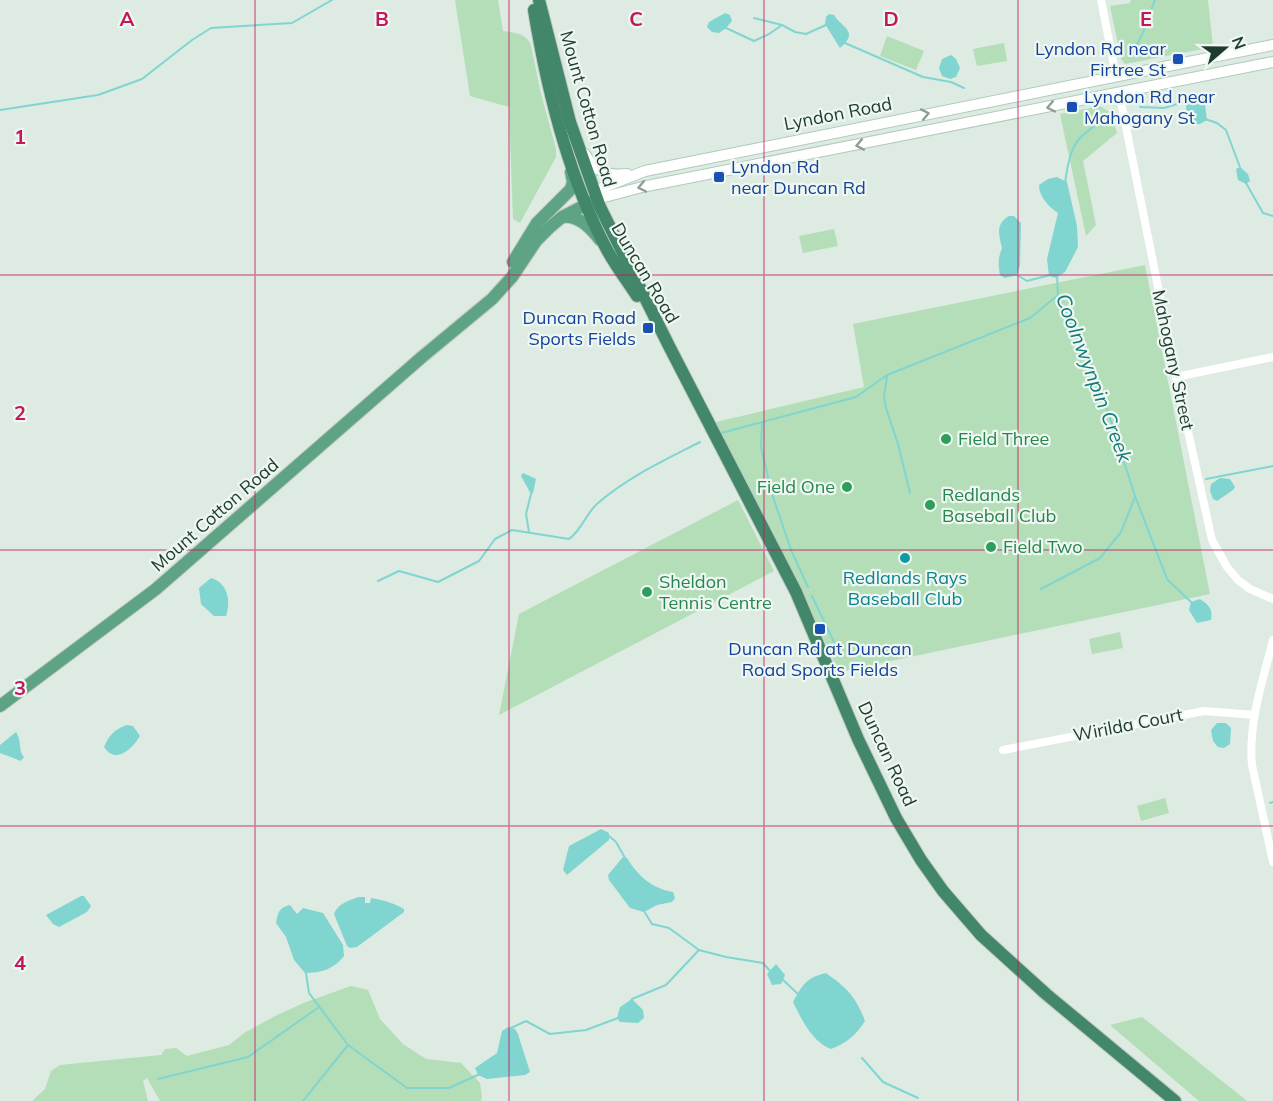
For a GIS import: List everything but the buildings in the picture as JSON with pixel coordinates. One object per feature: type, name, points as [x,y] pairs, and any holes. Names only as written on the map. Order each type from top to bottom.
[{"type":"highway","name":"Mount Cotton Road","points":[[532,0],[539,47]]},
{"type":"highway","name":"Mount Cotton Road","points":[[539,0],[590,198]]},
{"type":"highway","name":"Duncan Road","points":[[539,47],[558,118],[590,198],[604,245],[669,346]]},
{"type":"highway","name":"Duncan Road","points":[[590,198],[796,592],[876,778],[921,860],[963,916],[1002,955],[1175,1101]]},
{"type":"main road","name":"Lyndon Road","points":[[464,318],[506,278],[544,222],[555,213],[645,171],[1273,45]]},
{"type":"main road","name":"Mount Cotton Road","points":[[443,339],[502,277],[541,218],[568,193],[572,186],[573,178],[545,86],[539,47]]},
{"type":"main road","name":"Lyndon Road","points":[[590,198],[1273,62]]},
{"type":"main road","points":[[557,75],[591,164],[597,170],[615,174],[645,171]]},
{"type":"main road","points":[[1116,76],[1119,92]]},
{"type":"main road","points":[[719,156],[723,172]]},
{"type":"main road","name":"Mount Cotton Road","points":[[0,706],[156,589],[470,318],[504,287],[542,234],[590,198]]},
{"type":"main road","points":[[562,218],[570,216],[579,221],[604,245]]},
{"type":"street","points":[[1101,0],[1116,76]]},
{"type":"street","name":"Mahogany Street","points":[[1119,92],[1176,377],[1212,540],[1227,567],[1238,580],[1250,590],[1273,600]]},
{"type":"street","points":[[1176,377],[1273,357]]},
{"type":"street","points":[[1273,640],[1255,715],[1251,752],[1251,765],[1273,862]]},
{"type":"street","name":"Wirilda Court","points":[[1003,750],[1204,711],[1255,715]]},
{"type":"green space","points":[[455,0],[498,0],[503,31],[523,36],[531,45],[556,157],[520,223],[513,219],[509,107],[470,96]]},
{"type":"green space","points":[[1131,0],[1208,0],[1213,47],[1125,64],[1121,59],[1110,6],[1130,3]]},
{"type":"green space","points":[[887,36],[924,51],[916,70],[880,56]]},
{"type":"green space","points":[[1004,43],[1007,61],[977,66],[973,49]]},
{"type":"green space","points":[[1100,106],[1111,113],[1117,133],[1083,161],[1096,225],[1086,236],[1060,114]]},
{"type":"green space","points":[[834,229],[838,246],[803,253],[799,236]]},
{"type":"green space","points":[[1145,265],[1210,594],[839,672],[798,584],[716,422],[864,387],[853,324]]},
{"type":"green space","name":"Sheldon Tennis Centre","points":[[738,500],[774,571],[499,715],[519,614]]},
{"type":"green space","points":[[1120,632],[1123,648],[1092,654],[1089,639]]},
{"type":"green space","points":[[1165,798],[1169,813],[1141,821],[1137,806]]},
{"type":"green space","points":[[351,986],[368,990],[380,1019],[403,1044],[426,1059],[461,1063],[480,1083],[481,1101],[160,1101],[147,1078],[143,1081],[148,1101],[32,1101],[45,1089],[51,1071],[60,1065],[161,1055],[165,1049],[176,1048],[187,1056],[229,1045],[244,1033],[277,1015]]},
{"type":"green space","points":[[1142,1017],[1247,1101],[1199,1101],[1110,1025]]},
{"type":"water","points":[[725,13],[730,15],[732,21],[719,33],[712,32],[707,27],[709,22]]},
{"type":"water","points":[[829,14],[834,15],[848,30],[849,38],[840,48],[825,24]]},
{"type":"water","points":[[951,55],[956,59],[960,68],[956,77],[950,79],[942,76],[939,68],[942,59]]},
{"type":"water","points":[[1190,95],[1204,98],[1207,120],[1200,124],[1192,124],[1187,117],[1185,97]]},
{"type":"water","points":[[1240,167],[1248,174],[1250,181],[1246,184],[1238,180],[1236,169]]},
{"type":"water","points":[[1057,177],[1067,182],[1077,226],[1078,247],[1065,272],[1056,278],[1049,276],[1047,259],[1058,213],[1045,201],[1039,185],[1048,179]]},
{"type":"water","points":[[1009,216],[1014,216],[1021,223],[1020,265],[1017,275],[1005,278],[1000,275],[999,268],[1002,248],[999,230]]},
{"type":"water","points":[[523,473],[536,479],[531,494],[521,476]]},
{"type":"water","points":[[1220,478],[1230,479],[1235,487],[1217,501],[1213,499],[1210,491],[1211,484]]},
{"type":"water","points":[[211,578],[217,580],[227,593],[226,616],[214,616],[201,604],[199,588]]},
{"type":"water","points":[[1200,599],[1210,608],[1211,620],[1197,623],[1189,610],[1191,602]]},
{"type":"water","points":[[1217,723],[1226,723],[1231,728],[1230,744],[1224,748],[1218,747],[1213,741],[1211,730]]},
{"type":"water","points":[[127,725],[133,726],[140,736],[124,753],[114,755],[104,747],[113,733]]},
{"type":"water","points":[[16,732],[24,757],[21,761],[0,753],[0,745]]},
{"type":"water","points":[[601,829],[609,833],[609,840],[567,875],[563,870],[569,846]]},
{"type":"water","points":[[623,857],[627,858],[646,880],[658,888],[673,892],[675,898],[672,902],[657,905],[644,912],[630,908],[609,880],[608,875]]},
{"type":"water","points":[[84,896],[91,906],[87,912],[59,927],[53,924],[46,915]]},
{"type":"water","points":[[358,897],[365,897],[365,903],[370,903],[371,898],[388,902],[404,909],[404,912],[357,947],[350,948],[347,946],[334,914],[341,905]]},
{"type":"water","points":[[290,905],[297,914],[303,908],[323,913],[343,945],[344,956],[336,964],[322,971],[305,973],[294,960],[286,937],[276,923],[280,911]]},
{"type":"water","points":[[776,964],[785,975],[781,984],[772,985],[767,974]]},
{"type":"water","points":[[826,973],[850,994],[865,1021],[851,1038],[831,1049],[813,1036],[793,1002],[806,983]]},
{"type":"water","points":[[632,999],[643,1010],[644,1018],[638,1023],[620,1022],[617,1018],[620,1007]]},
{"type":"water","points":[[508,1027],[515,1029],[518,1034],[530,1072],[525,1075],[487,1079],[478,1075],[475,1068],[497,1053],[502,1031]]},
{"type":"waterway","points":[[0,110],[98,95],[142,79],[211,28],[292,23],[332,0]]},
{"type":"waterway","name":"Coolnwynpin Creek","points":[[1130,57],[1142,35],[1155,0]]},
{"type":"waterway","points":[[754,18],[806,34],[826,25]]},
{"type":"waterway","points":[[726,28],[754,41],[782,25]]},
{"type":"waterway","points":[[845,43],[923,77],[951,82],[964,88]]},
{"type":"waterway","points":[[1140,107],[1164,108],[1184,102]]},
{"type":"waterway","name":"Coolnwynpin Creek","points":[[1065,183],[1074,147],[1104,115]]},
{"type":"waterway","points":[[1205,119],[1217,123],[1226,130],[1241,170]]},
{"type":"waterway","points":[[1246,183],[1263,213],[1273,216]]},
{"type":"waterway","points":[[1017,275],[1027,281],[1050,275]]},
{"type":"waterway","name":"Coolnwynpin Creek","points":[[1057,275],[1058,295],[1105,403],[1135,496],[1167,579],[1191,602]]},
{"type":"waterway","points":[[721,433],[856,397],[887,375],[1030,318],[1058,295]]},
{"type":"waterway","points":[[887,376],[884,397],[886,408],[910,493]]},
{"type":"waterway","points":[[762,422],[761,447],[772,494],[791,550],[808,587]]},
{"type":"waterway","points":[[378,581],[399,571],[438,582],[479,561],[495,539],[512,530],[569,539],[594,507],[622,485],[647,469],[700,442]]},
{"type":"waterway","points":[[1206,479],[1273,466]]},
{"type":"waterway","points":[[529,532],[526,514],[531,494]]},
{"type":"waterway","points":[[1041,589],[1100,558],[1121,532],[1135,497]]},
{"type":"waterway","points":[[812,596],[834,642]]},
{"type":"waterway","points":[[609,836],[616,842],[625,858]]},
{"type":"waterway","points":[[644,911],[652,924],[669,928],[699,950],[763,963],[771,972]]},
{"type":"waterway","points":[[630,1002],[632,999],[666,985],[699,950]]},
{"type":"waterway","points":[[306,973],[309,993],[348,1045],[407,1088],[449,1088],[480,1074]]},
{"type":"waterway","points":[[781,978],[799,995]]},
{"type":"waterway","points":[[158,1079],[248,1057],[319,1007]]},
{"type":"waterway","points":[[511,1028],[526,1021],[550,1034],[586,1030],[618,1018]]},
{"type":"waterway","points":[[303,1101],[348,1045]]},
{"type":"waterway","points":[[862,1058],[883,1082],[918,1098]]},
{"type":"place","name":"Lyndon Rd near Firtree St","points":[[1178,59]]},
{"type":"place","name":"Lyndon Rd near Mahogany St","points":[[1072,107]]},
{"type":"place","name":"Lyndon Rd near Duncan Rd","points":[[719,177]]},
{"type":"place","name":"Duncan Road Sports Fields","points":[[648,328]]},
{"type":"place","name":"Field Three","points":[[946,439]]},
{"type":"place","name":"Field One","points":[[847,487]]},
{"type":"place","name":"Redlands Baseball Club","points":[[930,505]]},
{"type":"place","name":"Field Two","points":[[991,547]]},
{"type":"place","name":"Redlands Rays Baseball Club","points":[[905,558]]},
{"type":"place","name":"Sheldon Tennis Centre","points":[[647,592]]},
{"type":"place","name":"Duncan Rd at Duncan Road Sports Fields","points":[[820,629]]}]
